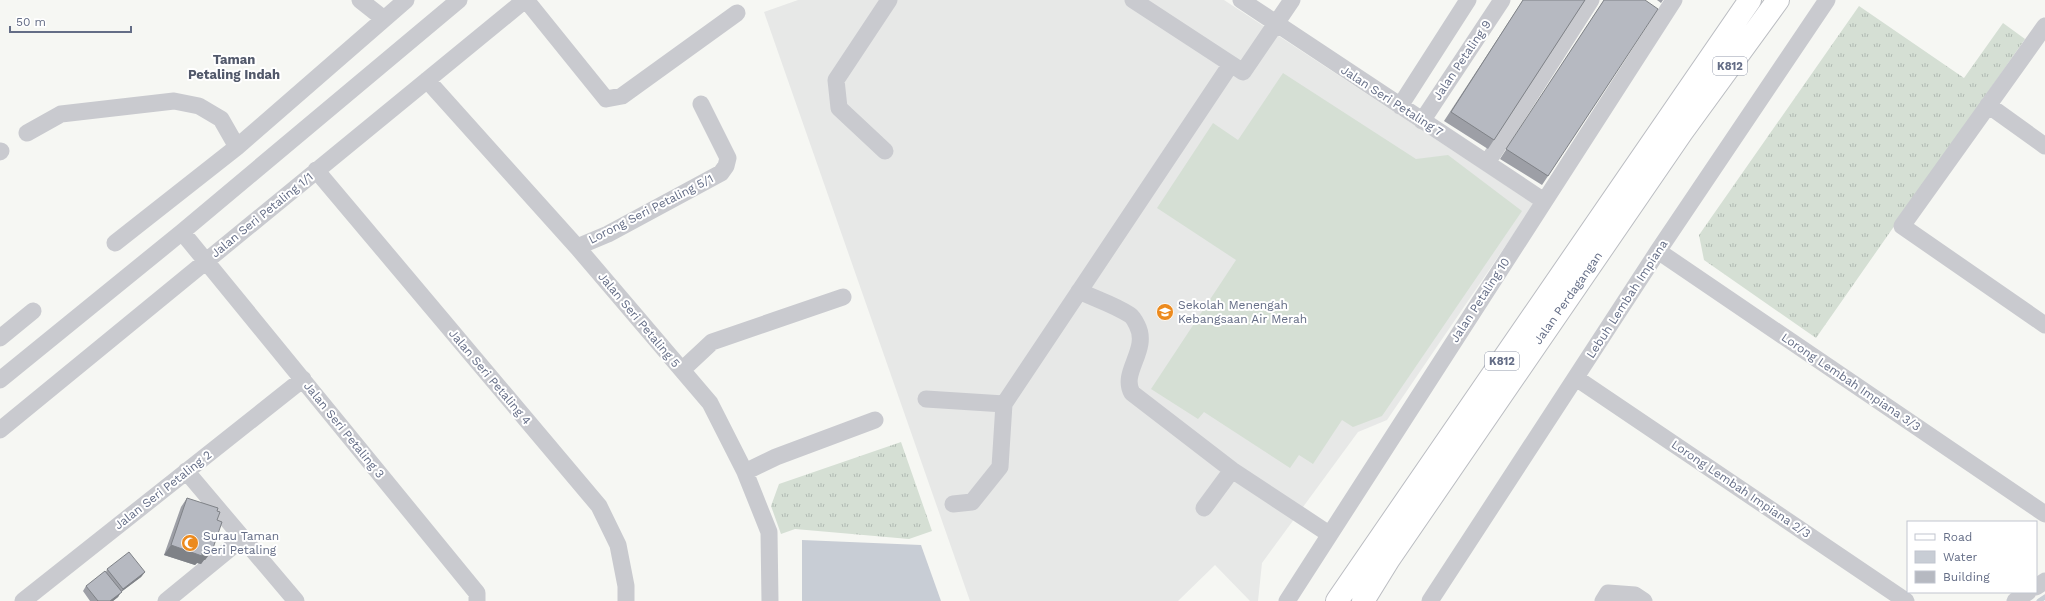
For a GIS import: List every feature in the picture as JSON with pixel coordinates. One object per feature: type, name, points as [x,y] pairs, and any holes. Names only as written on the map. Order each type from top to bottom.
[{"type":"main road","name":"Jalan Perdagangan","points":[[1337,601],[1750,0]]},
{"type":"main road","name":"Jalan Perdagangan","points":[[1363,601],[1389,558],[1682,132],[1778,0]]},
{"type":"street","points":[[360,0],[384,19]]},
{"type":"street","points":[[115,243],[237,148],[406,0]]},
{"type":"street","points":[[0,380],[182,232],[459,0]]},
{"type":"street","points":[[526,0],[606,99],[622,96],[737,13]]},
{"type":"street","name":"Jalan Seri Petaling 1/1","points":[[0,430],[316,170],[526,0]]},
{"type":"street","points":[[885,151],[839,108],[836,80],[889,0]]},
{"type":"street","points":[[1133,0],[1243,72],[1292,0]]},
{"type":"street","name":"Jalan Seri Petaling 7","points":[[1241,0],[1276,25],[1544,201]]},
{"type":"street","points":[[1400,106],[1468,0]]},
{"type":"street","name":"Jalan Petaling 9","points":[[1422,121],[1502,0]]},
{"type":"street","points":[[1487,163],[1591,0]]},
{"type":"street","name":"Jalan Petaling 10","points":[[1287,601],[1544,201],[1659,11],[1674,0]]},
{"type":"street","name":"Lebuh Lembah Impiana","points":[[1430,601],[1658,251],[1827,0]]},
{"type":"street","points":[[2045,26],[1902,226],[2045,325]]},
{"type":"street","points":[[953,504],[972,502],[1000,467],[1004,404],[1231,64]]},
{"type":"street","name":"Jalan Seri Petaling 5","points":[[427,80],[577,247],[710,403],[745,472],[769,532],[770,601]]},
{"type":"street","points":[[27,133],[60,114],[174,101],[199,106],[221,119],[237,148]]},
{"type":"street","name":"Lorong Seri Petaling 5/1","points":[[577,247],[608,234],[721,173],[726,166],[728,158],[702,104]]},
{"type":"street","points":[[1988,105],[2045,146]]},
{"type":"street","name":"Jalan Seri Petaling 4","points":[[316,170],[599,506],[618,545],[626,586],[626,601]]},
{"type":"street","name":"Jalan Seri Petaling 3","points":[[182,232],[477,593],[477,601]]},
{"type":"street","name":"Lorong Lembah Impiana 3/3","points":[[1658,251],[2045,514]]},
{"type":"street","points":[[1079,291],[1132,315],[1140,330],[1142,345],[1129,380],[1129,388],[1132,393],[1232,470],[1329,534]]},
{"type":"street","points":[[682,370],[712,342],[844,297]]},
{"type":"street","points":[[0,338],[33,311]]},
{"type":"street","name":"Lorong Lembah Impiana 2/3","points":[[1576,378],[1906,601]]},
{"type":"street","name":"Jalan Seri Petaling 2","points":[[23,601],[303,379]]},
{"type":"street","points":[[926,399],[1004,404]]},
{"type":"street","points":[[745,472],[776,457],[875,420]]},
{"type":"street","points":[[1204,508],[1232,470]]},
{"type":"street","points":[[186,472],[296,601]]},
{"type":"street","points":[[166,601],[243,538]]},
{"type":"street","points":[[1603,601],[1608,593],[1635,595],[1644,601]]},
{"type":"street","points":[[2015,601],[2027,593]]},
{"type":"shaded area","name":"Sekolah Menengah Kebangsaan Air Merah","points":[[798,0],[1224,0],[1534,204],[1387,420],[1358,432],[1262,563],[1258,601],[1250,601],[1215,565],[1178,601],[970,601],[764,12]]},
{"type":"green space","points":[[1859,6],[1964,78],[2003,23],[2025,39],[1816,338],[1704,260],[1699,235]]},
{"type":"green space","points":[[1283,73],[1416,159],[1448,155],[1522,211],[1382,416],[1353,427],[1342,420],[1313,464],[1299,455],[1290,468],[1204,412],[1198,419],[1151,389],[1236,260],[1157,208],[1213,123],[1238,140]]},
{"type":"green space","points":[[901,442],[932,531],[909,539],[795,529],[781,534],[771,506],[779,484]]},
{"type":"water","points":[[802,540],[921,545],[941,601],[802,601]]},
{"type":"building","points":[[1523,0],[1585,0],[1494,140],[1451,112]]},
{"type":"building","points":[[1604,0],[1645,0],[1658,9],[1548,176],[1506,149]]},
{"type":"building","name":"Surau Taman Seri Petaling","points":[[187,498],[218,508],[217,511],[220,512],[217,520],[222,522],[212,551],[209,550],[207,555],[202,553],[202,556],[171,545]]},
{"type":"building","points":[[129,552],[145,572],[123,589],[107,569]]},
{"type":"building","points":[[105,571],[122,592],[110,601],[98,601],[86,586]]},
{"type":"waterway","points":[[2039,601],[2045,597]]},
{"type":"place","name":"Sekolah Menengah Kebangsaan Air Merah","points":[[1165,312]]},
{"type":"place","name":"Surau Taman Seri Petaling","points":[[190,543]]},
{"type":"district","name":"Taman Petaling Indah","points":[[234,66]]}]
